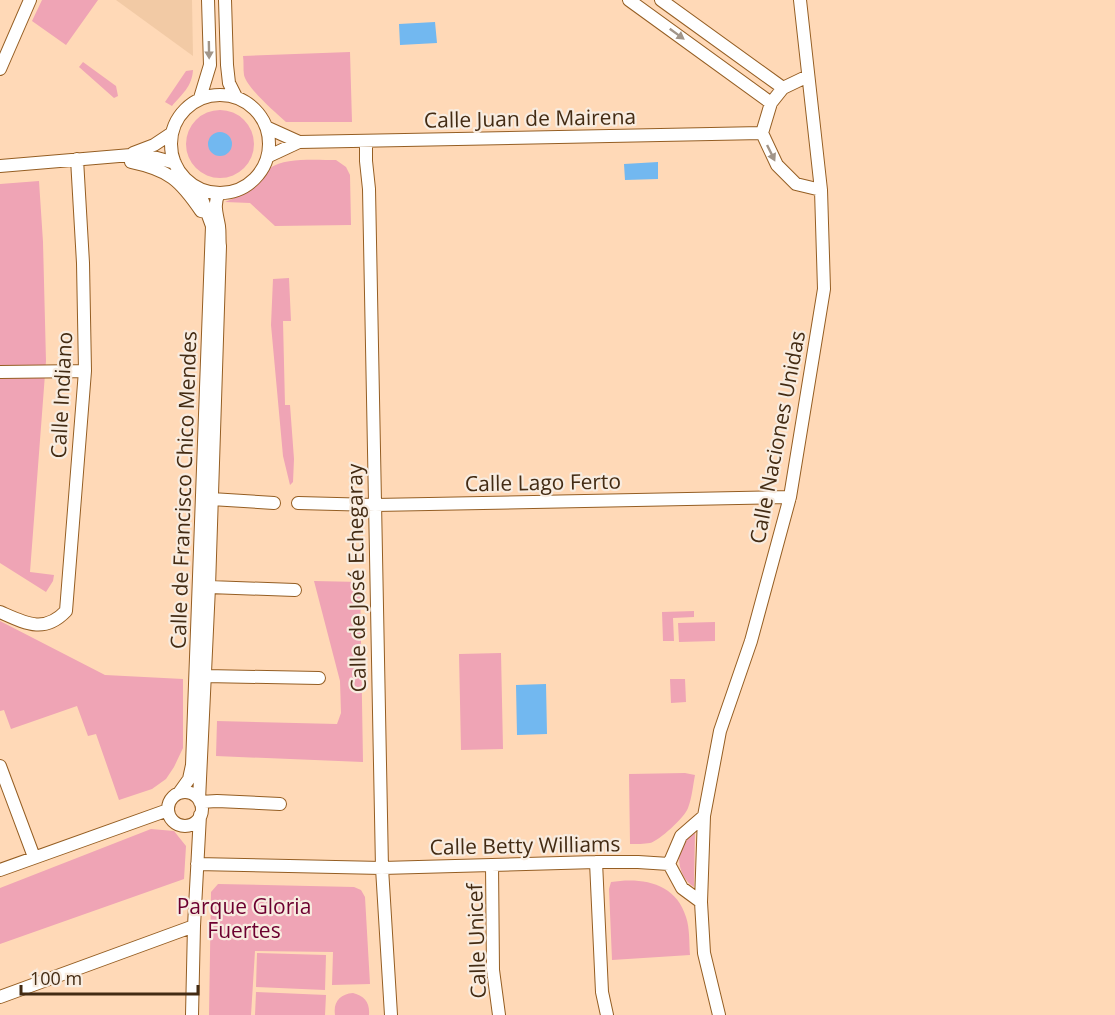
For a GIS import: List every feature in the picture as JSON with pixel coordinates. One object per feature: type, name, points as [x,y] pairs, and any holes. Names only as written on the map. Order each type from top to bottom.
[{"type":"street","points":[[0,69],[30,0]]},
{"type":"street","points":[[200,99],[210,65],[208,0]]},
{"type":"street","points":[[225,0],[227,65],[229,82],[236,97]]},
{"type":"street","points":[[629,0],[771,103]]},
{"type":"street","points":[[661,0],[783,88]]},
{"type":"street","name":"Calle Naciones Unidas","points":[[719,1015],[704,954],[701,902],[704,816],[720,731],[751,640],[790,497],[824,289],[821,190],[800,0]]},
{"type":"street","points":[[808,76],[783,88],[771,103],[762,133],[777,165],[796,184],[821,190]]},
{"type":"street","points":[[225,94],[236,97],[251,104],[261,115],[268,128],[269,156],[263,170],[253,182],[240,190],[219,193],[198,188],[182,175],[175,163],[171,147],[172,133],[187,107],[200,99],[225,94]]},
{"type":"street","name":"Calle Juan de Mairena","points":[[268,128],[298,142]]},
{"type":"street","points":[[130,155],[154,145],[172,133]]},
{"type":"street","name":"Calle Juan de Mairena","points":[[269,156],[298,142],[762,133]]},
{"type":"street","name":"Calle de José Echegaray","points":[[366,141],[369,189],[382,868],[391,1015]]},
{"type":"street","points":[[0,166],[130,155],[175,163]]},
{"type":"street","points":[[104,157],[152,166],[168,174],[181,184],[201,211],[208,213]]},
{"type":"street","name":"Calle Indiano","points":[[0,612],[26,624],[49,624],[66,611],[85,371],[83,263],[77,159]]},
{"type":"street","name":"Calle de Francisco Chico Mendes","points":[[179,793],[189,779],[192,765],[212,226],[198,188]]},
{"type":"street","name":"Calle de Francisco Chico Mendes","points":[[200,801],[220,246],[215,207],[219,193]]},
{"type":"street","points":[[0,372],[85,371]]},
{"type":"street","name":"Calle Lago Ferto","points":[[298,503],[375,505],[790,497]]},
{"type":"street","points":[[211,499],[274,503]]},
{"type":"street","points":[[208,587],[295,590]]},
{"type":"street","points":[[205,676],[319,678]]},
{"type":"street","points":[[0,766],[34,857]]},
{"type":"street","points":[[197,864],[192,839],[169,815],[170,800],[174,795],[190,793],[200,801],[280,804]]},
{"type":"street","points":[[192,1015],[200,801]]},
{"type":"street","points":[[0,870],[168,810]]},
{"type":"street","points":[[175,823],[189,825],[198,820],[200,815]]},
{"type":"street","points":[[701,902],[682,888],[669,864],[681,836],[704,816]]},
{"type":"street","points":[[596,862],[602,992],[607,1015]]},
{"type":"street","name":"Calle Betty Williams","points":[[197,864],[382,868],[596,862],[669,864]]},
{"type":"street","name":"Calle Unicef","points":[[492,865],[493,970],[499,1015]]},
{"type":"street","points":[[0,997],[194,926]]},
{"type":"shaded area","points":[[116,0],[192,0],[193,56]]},
{"type":"green space","points":[[42,0],[98,0],[66,45],[32,21]]},
{"type":"green space","points":[[350,52],[352,122],[286,122],[256,93],[244,75],[243,56]]},
{"type":"green space","points":[[83,62],[116,86],[118,96],[114,98],[79,67]]},
{"type":"green space","points":[[193,70],[189,86],[183,94],[172,106],[165,102],[186,71]]},
{"type":"green space","points":[[220,110],[233,113],[244,120],[251,131],[254,144],[251,157],[244,168],[233,175],[220,178],[207,175],[196,168],[189,157],[186,144],[189,131],[196,120],[207,113]]},
{"type":"green space","points":[[302,160],[336,160],[346,167],[350,175],[351,225],[275,226],[250,203],[225,202],[251,189],[276,164]]},
{"type":"green space","points":[[39,181],[46,361],[30,572],[54,575],[46,592],[0,563],[0,184]]},
{"type":"green space","points":[[289,278],[291,321],[283,321],[285,405],[290,405],[294,459],[293,482],[290,485],[283,456],[271,325],[273,279]]},
{"type":"green space","points":[[314,581],[360,582],[363,762],[216,756],[217,721],[337,724],[341,713],[340,681]]},
{"type":"green space","points":[[694,611],[694,617],[673,618],[674,641],[663,641],[662,612]]},
{"type":"green space","points":[[0,621],[105,675],[183,679],[183,748],[166,779],[152,789],[119,800],[96,734],[88,736],[77,706],[11,729],[4,710],[0,711]]},
{"type":"green space","points":[[715,622],[715,641],[679,642],[678,623]]},
{"type":"green space","points":[[501,653],[503,749],[461,750],[459,654]]},
{"type":"green space","points":[[670,679],[685,679],[686,702],[671,703]]},
{"type":"green space","points":[[685,773],[695,775],[686,812],[654,841],[630,844],[629,774]]},
{"type":"green space","points":[[151,829],[174,831],[186,846],[184,879],[0,944],[0,888]]},
{"type":"green space","points":[[695,833],[694,887],[683,875],[679,859],[683,844]]},
{"type":"green space","points":[[611,882],[646,882],[674,896],[687,922],[690,955],[612,960],[609,889]]},
{"type":"green space","name":"Parque Gloria Fuertes","points":[[218,884],[354,887],[361,890],[365,897],[370,984],[332,985],[333,952],[255,951],[251,1015],[209,1015],[211,892]]},
{"type":"green space","points":[[257,953],[326,955],[325,990],[256,987]]},
{"type":"green space","points":[[256,992],[326,995],[325,1015],[255,1015]]},
{"type":"green space","points":[[353,993],[366,1001],[369,1015],[335,1015],[338,999]]},
{"type":"water","points":[[435,22],[437,43],[400,45],[399,24]]},
{"type":"water","points":[[220,132],[225,133],[231,139],[231,149],[225,155],[220,156],[215,155],[209,149],[208,144],[209,139],[215,133]]},
{"type":"water","points":[[658,162],[658,179],[625,180],[624,164]]},
{"type":"water","points":[[546,684],[547,734],[517,735],[516,685]]}]
